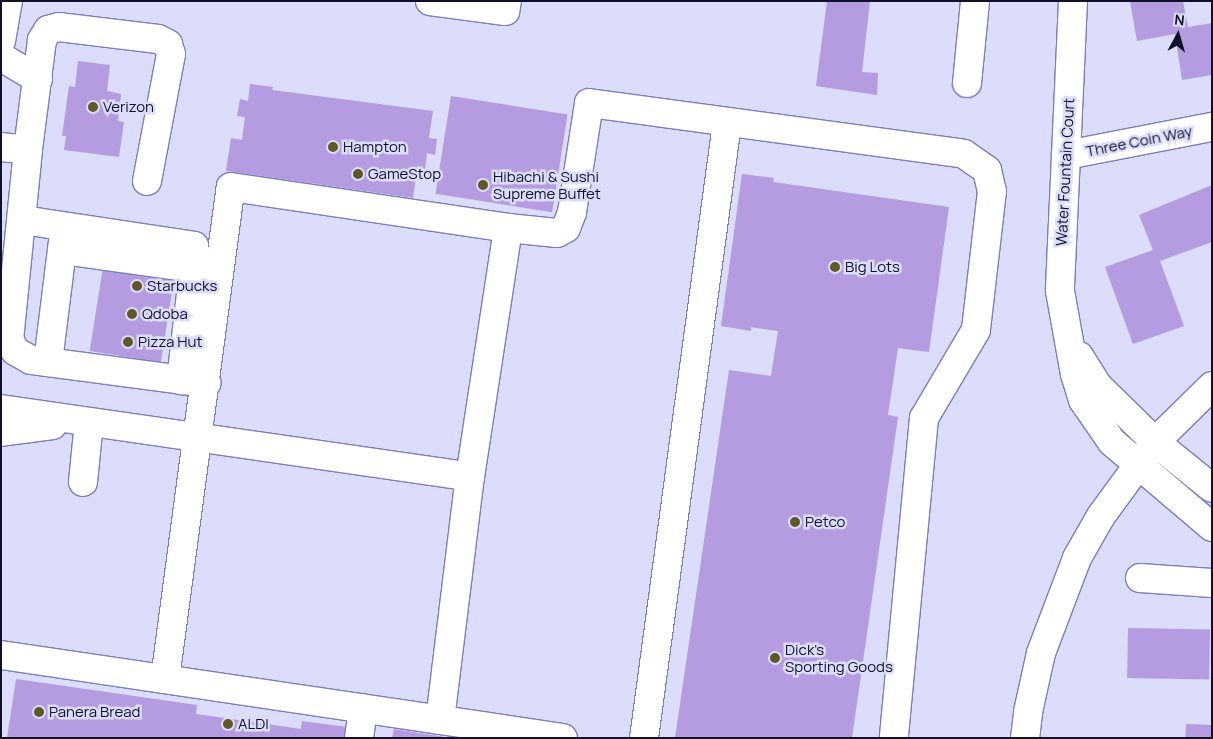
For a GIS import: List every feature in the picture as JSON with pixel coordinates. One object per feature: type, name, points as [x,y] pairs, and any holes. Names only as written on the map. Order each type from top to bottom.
[{"type":"street","points":[[1,41],[8,1]]},
{"type":"street","points":[[430,1],[506,6]]},
{"type":"street","points":[[967,83],[975,1]]},
{"type":"street","name":"Water Fountain Court","points":[[1073,1],[1060,291],[1075,374],[1083,400],[1112,442],[1212,527]]},
{"type":"street","points":[[148,181],[171,54],[168,44],[158,39],[59,27],[48,30],[42,40],[28,150],[23,220],[9,339],[15,351],[31,360],[194,381]]},
{"type":"street","points":[[1,57],[38,80]]},
{"type":"street","points":[[194,381],[231,187],[508,228],[557,233],[566,228],[572,212],[589,103],[727,124],[964,154],[987,170],[992,191],[976,330],[924,418],[894,738]]},
{"type":"street","points":[[644,738],[727,124]]},
{"type":"street","name":"Three Coin Way","points":[[1066,156],[1212,127]]},
{"type":"street","points":[[1,146],[28,150]]},
{"type":"street","points":[[23,220],[64,238],[194,246],[194,381],[199,439],[165,679]]},
{"type":"street","points":[[440,720],[470,477],[508,228]]},
{"type":"street","points":[[48,362],[64,238]]},
{"type":"street","name":"Water Fountain Court","points":[[1070,342],[1098,386],[1155,442],[1212,488]]},
{"type":"street","points":[[1025,738],[1028,712],[1042,653],[1077,558],[1101,516],[1155,442],[1212,386]]},
{"type":"street","points":[[1,388],[28,401],[84,422]]},
{"type":"street","points":[[1,409],[470,477]]},
{"type":"street","points":[[1,432],[84,422]]},
{"type":"street","points":[[82,482],[84,422]]},
{"type":"street","points":[[1140,578],[1212,583]]},
{"type":"street","points":[[1,655],[563,738]]},
{"type":"street","points":[[359,738],[363,708]]},
{"type":"building","points":[[827,1],[870,1],[862,72],[878,73],[877,95],[816,86]]},
{"type":"building","points":[[1130,1],[1183,1],[1188,27],[1212,23],[1212,75],[1182,80],[1175,34],[1137,41]]},
{"type":"building","name":"Verizon","points":[[78,61],[110,65],[107,91],[121,94],[118,121],[124,122],[119,157],[64,150],[66,136],[62,136],[69,86],[75,87]]},
{"type":"building","name":"Hampton","points":[[250,84],[273,87],[272,90],[433,111],[429,138],[437,139],[435,155],[427,153],[425,170],[417,168],[413,198],[226,171],[231,138],[242,140],[245,117],[237,116],[240,99],[248,101]]},
{"type":"building","points":[[451,96],[568,114],[552,212],[436,194]]},
{"type":"building","points":[[742,174],[774,178],[773,182],[949,207],[929,352],[898,348],[888,415],[898,417],[852,738],[675,738],[729,370],[771,376],[778,331],[751,327],[751,331],[721,326]]},
{"type":"building","points":[[1212,185],[1212,242],[1160,261],[1184,326],[1133,344],[1105,267],[1153,250],[1139,215]]},
{"type":"building","points":[[103,267],[174,278],[161,362],[90,351]]},
{"type":"building","points":[[1128,628],[1210,629],[1209,679],[1127,678]]},
{"type":"building","points":[[16,679],[197,705],[196,714],[301,729],[302,721],[347,727],[345,738],[7,738]]},
{"type":"building","points":[[1186,724],[1212,725],[1212,738],[1186,738]]},
{"type":"building","points":[[394,729],[445,737],[445,738],[392,738]]},
{"type":"place","name":"Verizon","points":[[93,107]]},
{"type":"place","name":"Hampton","points":[[333,147]]},
{"type":"place","name":"GameStop","points":[[358,174]]},
{"type":"place","name":"Hibachi & Sushi Supreme Buffet","points":[[483,185]]},
{"type":"place","name":"Big Lots","points":[[835,267]]},
{"type":"place","name":"Starbucks","points":[[137,286]]},
{"type":"place","name":"Qdoba","points":[[132,314]]},
{"type":"place","name":"Pizza Hut","points":[[128,342]]},
{"type":"place","name":"Petco","points":[[795,522]]},
{"type":"place","name":"Dick's Sporting Goods","points":[[775,658]]},
{"type":"place","name":"Panera Bread","points":[[39,712]]},
{"type":"place","name":"ALDI","points":[[228,724]]}]
